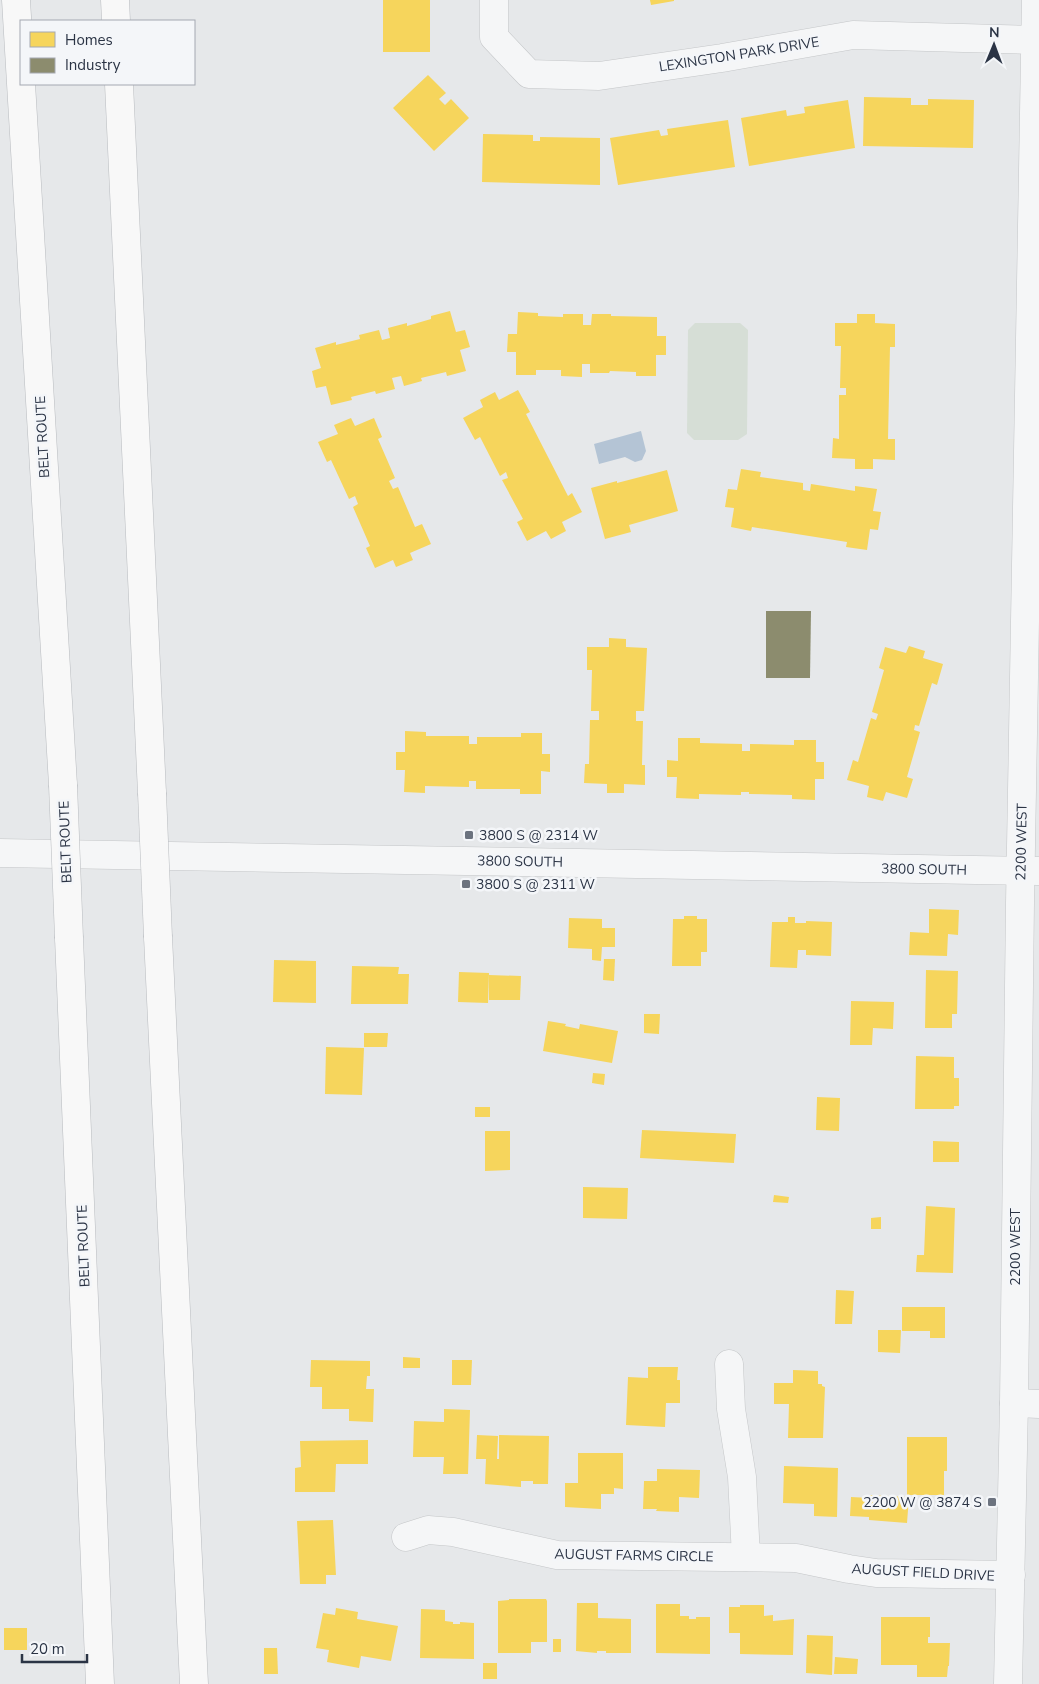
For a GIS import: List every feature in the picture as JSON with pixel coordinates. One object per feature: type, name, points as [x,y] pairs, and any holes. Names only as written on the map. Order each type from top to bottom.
[{"type":"highway","name":"BELT ROUTE","points":[[16,0],[20,67]]},
{"type":"highway","points":[[115,0],[116,20]]},
{"type":"highway","name":"BELT ROUTE","points":[[21,85],[63,785],[100,1684]]},
{"type":"highway","points":[[119,85],[194,1684]]},
{"type":"street","name":"LEXINGTON PARK DRIVE","points":[[494,0],[494,37],[529,74],[599,76],[722,58],[853,35],[1036,40]]},
{"type":"street","name":"2200 WEST","points":[[1008,1684],[1011,1575],[1026,1404],[1037,120],[1036,0]]},
{"type":"street","name":"3800 SOUTH","points":[[0,853],[1030,870]]},
{"type":"street","points":[[729,1364],[731,1409],[742,1477],[746,1557]]},
{"type":"street","name":"AUGUST FARMS CIRCLE","points":[[406,1537],[428,1530],[453,1532],[557,1554],[582,1556],[746,1557]]},
{"type":"street","name":"AUGUST FIELD DRIVE","points":[[746,1557],[796,1558],[876,1573],[1011,1575]]},
{"type":"shaded area","points":[[695,323],[740,323],[748,330],[747,434],[738,440],[694,440],[687,433],[688,330]]},
{"type":"water","points":[[641,431],[646,451],[642,460],[635,462],[625,457],[599,464],[594,444]]},
{"type":"building: Homes","points":[[383,0],[430,0],[430,52],[383,52]]},
{"type":"building: Homes","points":[[650,0],[674,0],[674,1],[651,5]]},
{"type":"building: Homes","points":[[428,75],[446,93],[439,99],[445,105],[451,99],[469,118],[434,151],[393,108]]},
{"type":"building: Homes","points":[[864,97],[911,98],[911,105],[928,105],[928,99],[974,100],[973,148],[863,146]]},
{"type":"building: Homes","points":[[848,100],[855,148],[749,166],[741,118],[786,110],[787,116],[805,113],[804,107]]},
{"type":"building: Homes","points":[[728,120],[735,167],[618,185],[610,138],[659,130],[661,136],[668,135],[667,129]]},
{"type":"building: Homes","points":[[483,134],[533,135],[533,141],[540,141],[540,137],[600,138],[600,185],[482,182]]},
{"type":"building: Homes","points":[[450,311],[456,332],[465,330],[470,347],[460,350],[466,371],[447,376],[446,372],[421,378],[422,381],[404,386],[401,376],[392,378],[395,389],[376,394],[375,391],[351,397],[352,400],[331,405],[326,386],[316,388],[312,371],[321,368],[315,348],[336,342],[336,345],[360,339],[359,335],[379,330],[382,340],[390,338],[388,328],[407,323],[407,326],[431,319],[431,316]]},
{"type":"building: Homes","points":[[518,312],[538,313],[538,316],[563,317],[563,314],[583,314],[583,325],[591,325],[592,314],[657,317],[657,336],[666,336],[666,355],[656,355],[656,376],[636,376],[636,372],[610,371],[609,373],[590,373],[590,364],[582,364],[582,377],[561,376],[561,370],[536,370],[536,375],[516,375],[516,352],[507,352],[508,334],[517,334]]},
{"type":"building: Homes","points":[[857,314],[875,314],[875,323],[895,324],[895,347],[890,347],[888,439],[895,439],[895,460],[873,459],[873,469],[855,469],[855,459],[832,458],[833,438],[839,439],[839,395],[846,395],[846,388],[840,388],[841,346],[835,346],[835,323],[857,323]]},
{"type":"building: Homes","points":[[518,390],[530,412],[526,414],[568,496],[572,493],[582,512],[562,522],[566,531],[551,539],[546,531],[527,541],[517,522],[523,519],[502,480],[508,478],[506,472],[500,476],[480,437],[475,440],[463,418],[483,407],[480,400],[495,392],[499,400]]},
{"type":"building: Homes","points":[[351,418],[355,426],[374,418],[382,437],[378,439],[395,478],[389,481],[393,489],[398,487],[415,527],[422,524],[431,544],[410,553],[413,560],[396,567],[393,560],[375,568],[366,548],[370,546],[353,507],[358,504],[355,496],[349,499],[331,460],[327,462],[318,442],[338,434],[334,425]]},
{"type":"building: Homes","points":[[741,469],[761,472],[760,477],[803,483],[803,490],[810,491],[811,484],[855,491],[855,486],[877,489],[873,511],[881,512],[878,530],[870,529],[867,550],[846,547],[847,542],[752,527],[751,531],[731,527],[734,508],[725,507],[728,489],[737,490]]},
{"type":"building: Homes","points":[[667,470],[678,511],[629,525],[631,532],[605,539],[591,488]]},
{"type":"building: Homes","points":[[609,638],[626,639],[626,647],[647,648],[644,711],[636,711],[636,721],[643,721],[642,765],[645,765],[645,785],[624,784],[624,793],[607,793],[607,784],[584,783],[585,764],[589,764],[590,720],[599,720],[599,711],[591,711],[592,670],[587,670],[587,647],[609,647]]},
{"type":"building: Homes","points":[[909,646],[925,651],[923,658],[943,664],[937,685],[932,683],[919,726],[915,725],[914,730],[920,732],[907,777],[913,779],[907,798],[886,792],[883,801],[867,797],[869,786],[847,780],[853,760],[858,762],[871,718],[876,720],[878,714],[872,712],[884,670],[879,668],[885,647],[906,653]]},
{"type":"building: Homes","points":[[405,731],[426,732],[426,736],[469,736],[469,744],[477,744],[477,737],[521,737],[521,733],[542,733],[542,754],[550,754],[550,772],[541,771],[541,794],[520,794],[520,789],[476,789],[476,781],[469,781],[469,787],[425,786],[425,793],[404,792],[405,770],[396,770],[396,752],[405,752]]},
{"type":"building: Homes","points":[[678,738],[700,738],[700,743],[742,744],[742,751],[750,751],[750,744],[794,745],[794,740],[816,740],[816,762],[824,762],[824,779],[815,779],[815,800],[792,799],[792,795],[749,794],[749,792],[741,792],[741,795],[699,794],[699,799],[676,798],[677,777],[667,777],[667,760],[678,761]]},
{"type":"building: Homes","points":[[929,909],[959,910],[958,935],[948,934],[947,956],[909,955],[910,932],[929,933]]},
{"type":"building: Homes","points":[[684,916],[697,916],[697,919],[707,919],[707,952],[701,952],[701,966],[672,966],[673,919],[684,919]]},
{"type":"building: Homes","points":[[788,917],[795,917],[795,923],[806,923],[806,921],[832,922],[831,956],[806,955],[806,950],[798,950],[797,968],[770,967],[772,922],[788,922]]},
{"type":"building: Homes","points":[[569,918],[602,919],[602,928],[615,928],[615,947],[602,947],[601,961],[592,960],[592,949],[568,948]]},
{"type":"building: Homes","points":[[604,959],[615,959],[614,981],[603,980]]},
{"type":"building: Homes","points":[[274,960],[316,961],[316,1003],[273,1002]]},
{"type":"building: Homes","points":[[352,966],[399,967],[398,974],[409,974],[408,1004],[351,1004]]},
{"type":"building: Homes","points":[[926,970],[958,971],[957,1014],[952,1014],[952,1028],[925,1028]]},
{"type":"building: Homes","points":[[459,972],[489,973],[488,1003],[458,1002]]},
{"type":"building: Homes","points":[[489,975],[521,976],[520,1000],[489,1000]]},
{"type":"building: Homes","points":[[851,1001],[894,1002],[893,1029],[873,1028],[872,1045],[850,1045]]},
{"type":"building: Homes","points":[[644,1014],[660,1014],[659,1034],[644,1033]]},
{"type":"building: Homes","points":[[548,1021],[566,1024],[565,1026],[579,1029],[580,1024],[618,1031],[612,1063],[543,1051]]},
{"type":"building: Homes","points":[[364,1033],[388,1033],[387,1047],[364,1047]]},
{"type":"building: Homes","points":[[326,1047],[364,1048],[362,1095],[325,1094]]},
{"type":"building: Homes","points":[[916,1056],[954,1057],[954,1078],[959,1078],[959,1106],[954,1106],[954,1109],[915,1109]]},
{"type":"building: Homes","points":[[593,1073],[605,1074],[604,1085],[592,1083]]},
{"type":"building: Homes","points":[[817,1097],[840,1098],[839,1131],[816,1130]]},
{"type":"building: Homes","points":[[475,1107],[490,1107],[490,1117],[475,1117]]},
{"type":"building: Homes","points":[[642,1130],[736,1134],[734,1163],[640,1158]]},
{"type":"building: Homes","points":[[485,1131],[510,1131],[510,1170],[485,1171]]},
{"type":"building: Homes","points":[[933,1141],[959,1142],[959,1162],[933,1162]]},
{"type":"building: Homes","points":[[583,1187],[628,1188],[627,1219],[583,1218]]},
{"type":"building: Homes","points":[[774,1195],[789,1197],[788,1203],[773,1202]]},
{"type":"building: Homes","points":[[926,1206],[955,1208],[953,1273],[916,1272],[917,1255],[924,1255]]},
{"type":"building: Homes","points":[[881,1217],[881,1229],[871,1229],[871,1218]]},
{"type":"building: Homes","points":[[836,1290],[854,1291],[852,1324],[835,1324]]},
{"type":"building: Homes","points":[[902,1307],[945,1307],[945,1338],[930,1338],[930,1331],[902,1331]]},
{"type":"building: Homes","points":[[878,1330],[901,1330],[900,1353],[878,1352]]},
{"type":"building: Homes","points":[[403,1357],[420,1358],[420,1368],[403,1368]]},
{"type":"building: Homes","points":[[311,1360],[370,1361],[370,1376],[367,1376],[366,1389],[374,1389],[373,1422],[349,1421],[349,1409],[322,1409],[322,1387],[310,1387]]},
{"type":"building: Homes","points":[[452,1360],[472,1360],[471,1385],[452,1385]]},
{"type":"building: Homes","points":[[648,1367],[678,1367],[677,1380],[680,1380],[680,1403],[666,1403],[665,1427],[626,1425],[628,1377],[648,1378]]},
{"type":"building: Homes","points":[[793,1370],[818,1371],[818,1384],[822,1384],[825,1387],[823,1438],[788,1438],[789,1404],[774,1404],[774,1383],[793,1383]]},
{"type":"building: Homes","points":[[444,1409],[470,1410],[468,1474],[443,1474],[444,1457],[413,1457],[414,1421],[444,1422]]},
{"type":"building: Homes","points":[[477,1435],[498,1436],[497,1459],[499,1459],[499,1435],[549,1436],[548,1484],[533,1484],[533,1481],[521,1481],[521,1487],[485,1484],[486,1459],[476,1459]]},
{"type":"building: Homes","points":[[907,1437],[947,1437],[947,1471],[944,1471],[944,1495],[907,1495]]},
{"type":"building: Homes","points":[[368,1440],[368,1464],[336,1464],[335,1492],[295,1492],[295,1468],[301,1467],[300,1441]]},
{"type":"building: Homes","points":[[578,1453],[623,1453],[623,1489],[614,1488],[614,1494],[601,1494],[601,1509],[565,1507],[565,1483],[578,1483]]},
{"type":"building: Homes","points":[[784,1466],[838,1468],[837,1517],[814,1516],[814,1504],[783,1503]]},
{"type":"building: Homes","points":[[657,1469],[700,1470],[699,1498],[679,1497],[679,1512],[643,1509],[644,1481],[657,1481]]},
{"type":"building: Homes","points":[[870,1495],[909,1497],[907,1523],[869,1520],[869,1517],[850,1516],[851,1497],[870,1498]]},
{"type":"building: Homes","points":[[333,1520],[336,1575],[326,1575],[326,1584],[300,1584],[297,1521]]},
{"type":"building: Homes","points":[[509,1599],[546,1599],[547,1601],[547,1642],[531,1642],[531,1653],[498,1653],[498,1601]]},
{"type":"building: Homes","points":[[577,1603],[598,1603],[598,1618],[631,1619],[631,1653],[576,1651]]},
{"type":"building: Homes","points":[[656,1604],[680,1604],[680,1616],[689,1616],[689,1619],[710,1617],[710,1654],[656,1653]]},
{"type":"building: Homes","points":[[740,1605],[764,1605],[764,1616],[773,1615],[773,1621],[794,1619],[793,1655],[740,1654],[740,1633],[729,1633],[729,1607],[740,1607]]},
{"type":"building: Homes","points":[[336,1608],[358,1612],[357,1619],[398,1626],[391,1661],[361,1656],[359,1668],[327,1662],[329,1650],[316,1648],[323,1613],[335,1615]]},
{"type":"building: Homes","points":[[421,1609],[445,1610],[445,1621],[453,1622],[453,1624],[460,1624],[460,1622],[474,1623],[474,1659],[420,1658]]},
{"type":"building: Homes","points":[[881,1617],[930,1617],[930,1637],[928,1637],[928,1643],[950,1643],[947,1677],[917,1677],[917,1665],[881,1665]]},
{"type":"building: Homes","points":[[4,1628],[27,1628],[27,1650],[4,1650]]},
{"type":"building: Homes","points":[[807,1635],[833,1636],[832,1675],[806,1673]]},
{"type":"building: Homes","points":[[553,1639],[561,1639],[561,1652],[553,1652]]},
{"type":"building: Homes","points":[[264,1648],[277,1648],[278,1674],[264,1674]]},
{"type":"building: Homes","points":[[835,1657],[858,1659],[857,1674],[834,1674]]},
{"type":"building: Homes","points":[[483,1663],[497,1663],[497,1679],[483,1679]]},
{"type":"building: Industry","points":[[766,611],[811,611],[810,678],[766,678]]},
{"type":"place","name":"3800 S @ 2314 W","points":[[469,835]]},
{"type":"place","name":"3800 S @ 2311 W","points":[[466,884]]},
{"type":"place","name":"2200 W @ 3874 S","points":[[992,1502]]}]
